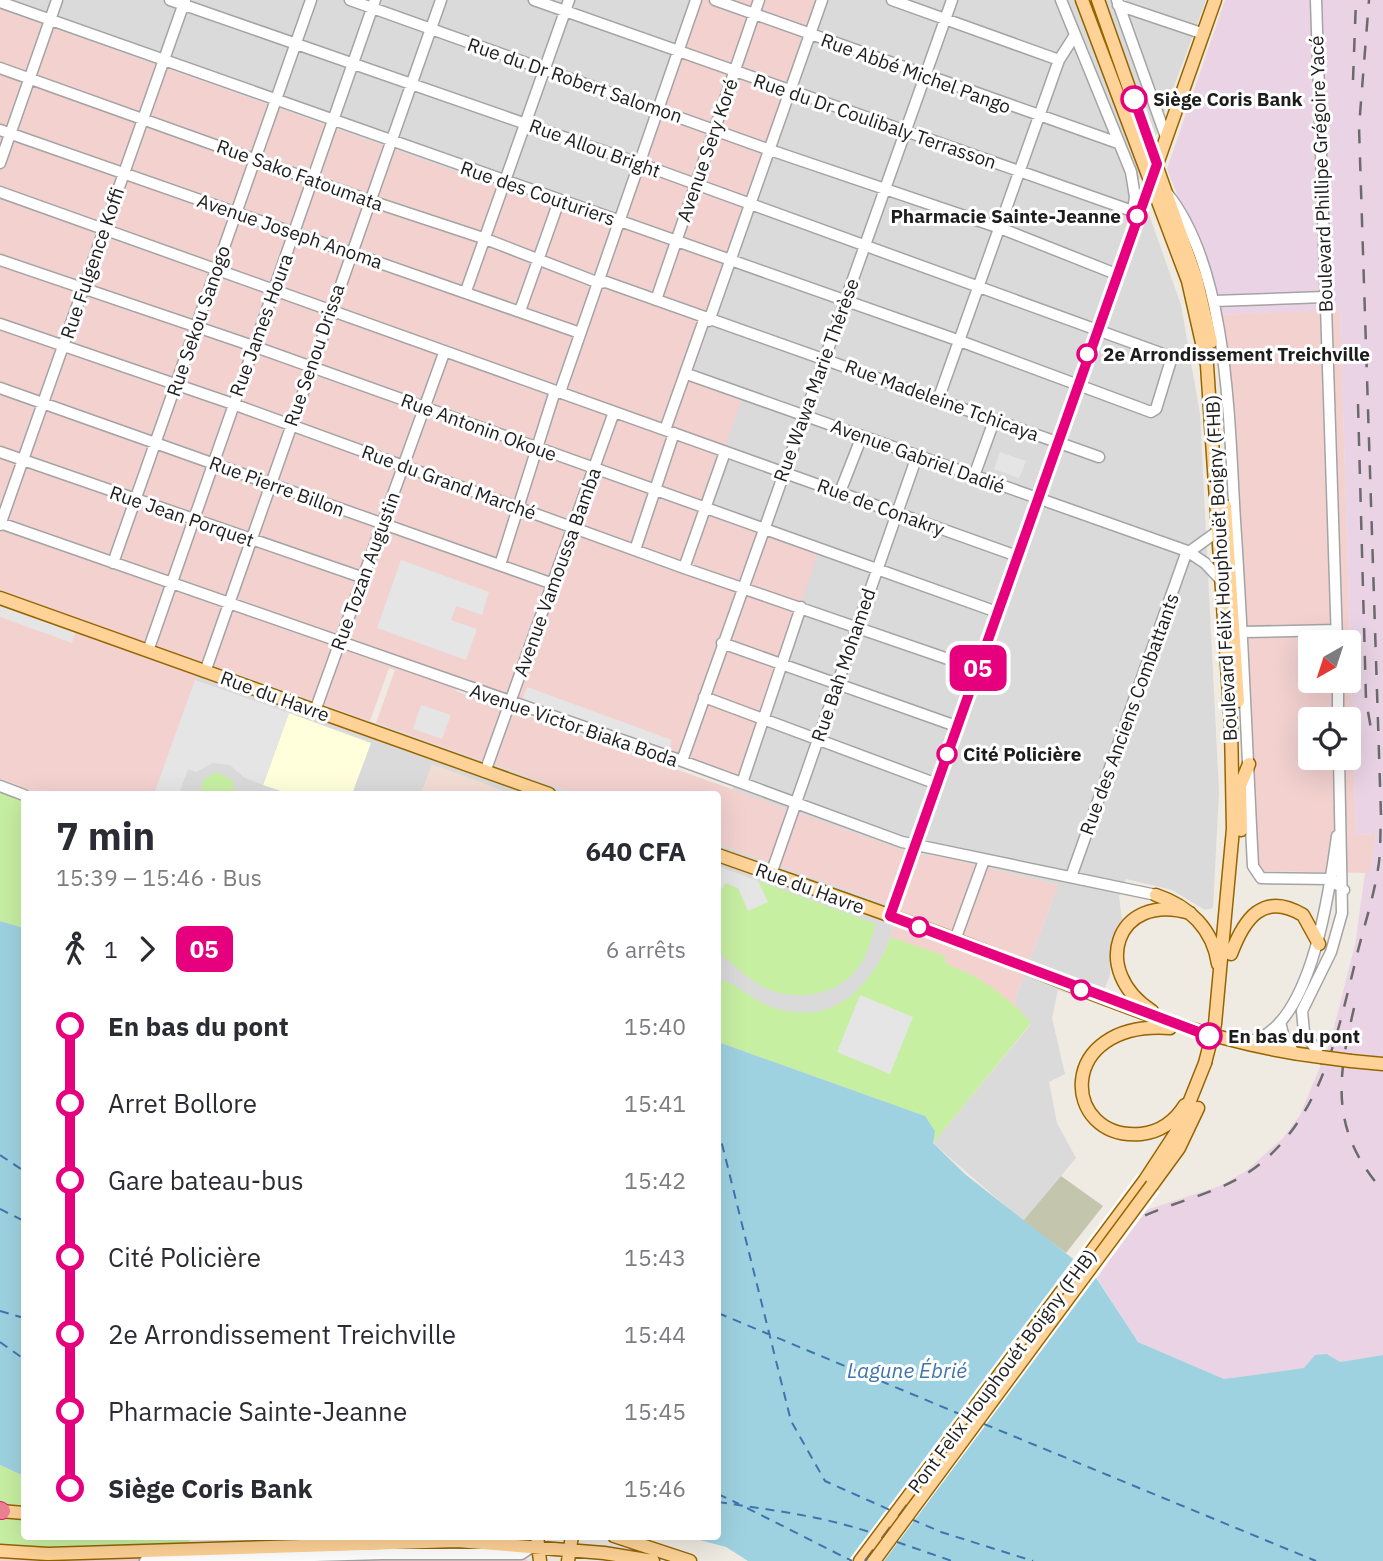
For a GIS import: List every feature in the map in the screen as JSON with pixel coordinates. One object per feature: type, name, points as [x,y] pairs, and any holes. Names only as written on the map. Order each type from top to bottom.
[{"type":"main road","name":"Boulevard Félix Houphouët Boigny (FHB)","points":[[1082,0],[1188,281],[1207,365],[1231,725],[1233,829],[1219,989]]},
{"type":"main road","name":"Boulevard Félix Houphouët Boigny (FHB)","points":[[1098,0],[1196,278],[1219,396],[1241,828],[1231,954]]},
{"type":"main road","points":[[1151,180],[1215,0]]},
{"type":"main road","points":[[1210,339],[1217,322]]},
{"type":"main road","name":"Rue du Havre","points":[[0,598],[540,791]]},
{"type":"main road","points":[[1240,786],[1249,764]]},
{"type":"main road","name":"Rue du Havre","points":[[721,856],[955,940],[1186,1029],[1233,1043],[1295,1054],[1383,1064]]},
{"type":"main road","points":[[1156,895],[1190,913],[1204,927],[1216,950],[1218,1025]]},
{"type":"main road","points":[[1148,1183],[1189,1128],[1209,1064],[1231,954],[1246,921],[1265,908],[1277,906],[1303,915],[1319,944]]},
{"type":"main road","points":[[1186,1029],[1145,1007],[1130,993],[1118,972],[1116,950],[1124,930],[1139,915],[1164,907],[1190,913]]},
{"type":"main road","points":[[1186,1029],[1137,1029],[1110,1038],[1088,1060],[1083,1072],[1083,1098],[1089,1111],[1108,1128],[1118,1133],[1140,1134],[1164,1126],[1182,1110],[1197,1088]]},
{"type":"main road","points":[[1148,1183],[1180,1128],[1209,1064]]},
{"type":"main road","name":"Pont Felix Houphouét Boigny (FHB)","points":[[860,1561],[1148,1183]]},
{"type":"main road","name":"Pont Felix Houphouét Boigny (FHB)","points":[[874,1561],[1148,1183]]},
{"type":"main road","points":[[1,1511],[21,1513]]},
{"type":"main road","points":[[190,1548],[195,1540]]},
{"type":"main road","points":[[221,1540],[234,1546]]},
{"type":"main road","points":[[626,1540],[690,1561]]},
{"type":"main road","points":[[0,1559],[48,1554],[234,1546],[292,1551],[398,1548],[457,1541],[536,1544],[569,1556],[653,1561]]},
{"type":"main road","points":[[536,1544],[540,1561]]},
{"type":"main road","points":[[0,1551],[48,1554]]},
{"type":"street","points":[[0,163],[5,131],[57,0]]},
{"type":"street","name":"Rue Allou Bright","points":[[170,0],[184,2],[295,44],[638,163],[979,285],[1169,357],[1156,408],[1151,412],[1077,384]]},
{"type":"street","name":"Rue Sekou Sanogo","points":[[113,563],[311,0]]},
{"type":"street","name":"Rue du Dr Robert Salomon","points":[[351,0],[374,4],[431,29],[770,150],[1000,228],[1116,274]]},
{"type":"street","name":"Rue Senou Drissa","points":[[205,672],[269,482],[312,368],[330,310],[441,0]]},
{"type":"street","name":"Rue du Dr Coulibaly Terrasson","points":[[534,0],[567,5],[678,52],[1135,212]]},
{"type":"street","points":[[500,565],[536,446],[598,283],[696,0]]},
{"type":"street","name":"Rue Abbé Michel Pango","points":[[715,0],[1118,143]]},
{"type":"street","name":"Avenue Sery Koré","points":[[656,300],[759,0]]},
{"type":"street","points":[[635,550],[687,374],[751,204],[822,0]]},
{"type":"street","points":[[892,0],[1059,60]]},
{"type":"street","name":"Rue Wawa Marie Thérèse","points":[[682,761],[952,0]]},
{"type":"street","points":[[1061,0],[1133,183],[1135,212]]},
{"type":"street","name":"Boulevard Phillipe Grégoire Yacé","points":[[1316,0],[1336,630]]},
{"type":"street","name":"Rue des Couturiers","points":[[0,2],[1077,384]]},
{"type":"street","name":"Rue Fulgence Koffi","points":[[0,524],[184,2]]},
{"type":"street","points":[[1117,3],[1204,34]]},
{"type":"street","points":[[1117,3],[1166,138]]},
{"type":"street","name":"Rue James Houra","points":[[148,651],[374,4]]},
{"type":"street","points":[[466,291],[523,123],[567,5]]},
{"type":"street","points":[[938,400],[1059,60],[1075,35]]},
{"type":"street","points":[[1082,54],[1100,51]]},
{"type":"street","name":"Rue Sako Fatoumata","points":[[0,68],[370,201],[483,238],[598,283],[606,282],[656,300]]},
{"type":"street","name":"Avenue Joseph Anoma","points":[[5,131],[580,333]]},
{"type":"street","points":[[890,916],[1116,274],[1135,212],[1151,180]]},
{"type":"street","name":"Boulevard Félix Houphouët Boigny (FHB)","points":[[1165,190],[1185,219],[1214,301],[1227,391],[1243,632],[1253,866],[1256,875],[1264,879],[1331,879]]},
{"type":"street","name":"Rue de Conakry","points":[[0,192],[1017,556]]},
{"type":"street","points":[[520,311],[559,201]]},
{"type":"street","name":"Rue Antonin Okoue","points":[[0,260],[253,345],[997,612]]},
{"type":"street","points":[[1214,301],[1325,297]]},
{"type":"street","name":"Rue Madeleine Tchicaya","points":[[656,300],[706,320],[825,358],[1099,457]]},
{"type":"street","name":"Rue du Grand Marché","points":[[0,324],[177,384],[684,568],[977,669]]},
{"type":"street","name":"Rue Tozan Augustin","points":[[315,711],[444,353]]},
{"type":"street","name":"Avenue Gabriel Dadié","points":[[687,374],[1188,552],[1205,563],[1220,579]]},
{"type":"street","name":"Rue Pierre Billon","points":[[0,388],[553,584]]},
{"type":"street","name":"Avenue Vamoussa Bamba","points":[[485,772],[614,412]]},
{"type":"street","points":[[974,476],[995,421]]},
{"type":"street","points":[[840,492],[862,436]]},
{"type":"street","name":"Rue Jean Porquet","points":[[0,452],[364,578]]},
{"type":"street","points":[[684,568],[725,452]]},
{"type":"street","name":"Rue Bah Mohamed","points":[[771,874],[917,456]]},
{"type":"street","name":"Avenue Victor Biaka Boda","points":[[0,524],[682,761],[915,846],[1156,895]]},
{"type":"street","points":[[1188,552],[1218,531]]},
{"type":"street","name":"Rue des Anciens Combattants","points":[[1070,877],[1188,552]]},
{"type":"street","points":[[742,783],[801,607]]},
{"type":"street","points":[[1243,632],[1298,631]]},
{"type":"street","points":[[722,643],[783,662],[956,726]]},
{"type":"street","points":[[704,697],[937,784]]},
{"type":"street","points":[[1321,1057],[1304,1032],[1302,1011],[1337,935],[1344,890],[1339,770]]},
{"type":"street","points":[[0,786],[21,793]]},
{"type":"street","points":[[1233,1043],[1261,1039],[1280,1022],[1307,976],[1319,944],[1340,806]]},
{"type":"street","points":[[955,940],[984,860]]},
{"type":"street","points":[[1331,879],[1344,890]]},
{"type":"street","points":[[1280,1022],[1283,1038],[1295,1054]]},
{"type":"street","points":[[145,1561],[262,1559],[292,1551],[382,1557],[398,1548]]},
{"type":"shaded area","points":[[0,0],[702,0],[621,230],[0,9]]},
{"type":"shaded area","points":[[702,0],[823,0],[692,375],[744,394],[702,511],[819,549],[742,784],[668,752],[460,678],[456,691],[914,854],[938,856],[1058,885],[1014,1002],[1031,1023],[933,1143],[925,1116],[813,1076],[836,1004],[852,998],[871,979],[891,937],[899,912],[887,904],[721,845],[721,791],[569,791],[376,723],[395,670],[389,668],[370,721],[202,662],[155,791],[23,791],[0,783],[0,9],[621,230]]},
{"type":"shaded area","points":[[823,0],[1206,0],[1138,183],[1181,305],[1200,414],[1219,792],[1213,908],[1205,910],[1172,890],[1126,879],[1119,897],[1122,919],[1112,937],[1110,975],[1099,1004],[1058,990],[1052,1018],[1065,1074],[1049,1082],[1057,1123],[1076,1158],[1023,1221],[933,1143],[1031,1024],[1014,1002],[1058,885],[938,856],[914,854],[732,790],[735,781],[702,511],[691,376]]},
{"type":"shaded area","points":[[1225,0],[1383,0],[1383,1355],[1339,1362],[1328,1354],[1305,1368],[1224,1379],[1138,1342],[1097,1278],[1146,1210],[1220,1186],[1246,1171],[1283,1138],[1300,1115],[1330,1043],[1355,945],[1365,873],[1370,872],[1376,834],[1356,835],[1354,770],[1361,770],[1361,707],[1352,707],[1352,693],[1362,693],[1362,630],[1350,630],[1340,310],[1220,315],[1217,296],[1167,169]]},
{"type":"shaded area","points":[[1340,309],[1350,630],[1298,630],[1298,693],[1352,693],[1352,707],[1298,707],[1298,770],[1354,770],[1356,835],[1376,834],[1370,873],[1258,871],[1220,315]]},
{"type":"shaded area","points":[[1000,452],[1026,461],[1019,478],[994,469]]},
{"type":"shaded area","points":[[401,560],[489,592],[482,615],[456,606],[451,620],[477,629],[466,660],[377,628]]},
{"type":"shaded area","points":[[0,604],[76,631],[72,643],[0,617]]},
{"type":"shaded area","points":[[201,662],[568,791],[155,791]]},
{"type":"shaded area","points":[[195,680],[289,713],[263,785],[245,778],[230,765],[213,763],[196,772],[188,769],[180,791],[155,791]]},
{"type":"shaded area","points":[[527,687],[672,740],[668,752],[522,700]]},
{"type":"shaded area","points":[[421,705],[451,715],[442,739],[413,729]]},
{"type":"shaded area","points":[[289,713],[371,743],[353,791],[281,791],[263,785]]},
{"type":"shaded area","points":[[432,764],[504,791],[422,791]]},
{"type":"shaded area","points":[[721,845],[887,904],[899,912],[891,937],[871,979],[843,1004],[813,1076],[721,1043]]},
{"type":"shaded area","points":[[721,867],[758,881],[768,902],[748,911],[738,888],[725,883],[723,888]]},
{"type":"shaded area","points":[[860,995],[913,1017],[890,1074],[837,1052]]},
{"type":"shaded area","points":[[1061,1176],[1103,1206],[1066,1253],[1023,1221]]},
{"type":"shaded area","points":[[523,1556],[528,1561],[0,1561],[0,1557]]},
{"type":"green space","points":[[217,772],[233,781],[234,791],[201,791],[203,780]]},
{"type":"green space","points":[[0,791],[21,799],[21,927],[0,921]]},
{"type":"green space","points":[[721,867],[876,924],[863,960],[844,982],[831,989],[818,993],[789,995],[775,992],[755,982],[721,954]]},
{"type":"green space","points":[[891,937],[945,956],[946,964],[993,988],[1031,1023],[933,1143],[925,1116],[721,1043],[721,980],[775,1008],[815,1012],[833,1007],[861,987]]},
{"type":"green space","points":[[0,1465],[21,1475],[21,1540],[191,1540],[183,1545],[28,1559],[0,1557]]},
{"type":"water","points":[[0,921],[21,927],[21,1475],[0,1465]]},
{"type":"water","name":"Lagune Ébrié","points":[[721,1043],[925,1116],[935,1131],[933,1143],[966,1175],[1095,1276],[1138,1342],[1224,1379],[1304,1368],[1315,1355],[1327,1354],[1340,1362],[1383,1355],[1383,1561],[748,1561],[726,1547],[699,1540],[721,1540]]},
{"type":"pier","points":[[1137,1174],[1160,1192],[884,1561],[848,1561]]},
{"type":"ferry route","points":[[721,1140],[791,1421],[825,1481],[890,1510]]},
{"type":"ferry route","points":[[0,1155],[21,1169]]},
{"type":"ferry route","points":[[0,1209],[21,1220]]},
{"type":"ferry route","points":[[0,1311],[21,1317]]},
{"type":"ferry route","points":[[721,1314],[962,1415]]},
{"type":"ferry route","points":[[0,1342],[21,1357]]},
{"type":"ferry route","points":[[984,1424],[1316,1561]]},
{"type":"ferry route","points":[[721,1495],[739,1504]]},
{"type":"ferry route","points":[[721,1502],[817,1518],[875,1534]]},
{"type":"ferry route","points":[[747,1508],[852,1561]]},
{"type":"ferry route","points":[[911,1519],[941,1532],[1033,1561]]},
{"type":"ferry route","points":[[897,1542],[952,1561]]},
{"type":"railway","points":[[1353,80],[1356,0]]},
{"type":"railway","points":[[865,1561],[1105,1240],[1138,1218],[1232,1182],[1273,1152],[1308,1105],[1332,1050],[1373,893],[1379,863],[1381,816],[1359,127],[1369,0]]},
{"type":"railway","points":[[1358,404],[1366,700],[1371,729]]},
{"type":"railway","points":[[1354,1008],[1344,1059],[1342,1104],[1354,1147],[1383,1191]]},
{"type":"bus line","name":"05","points":[[1134,99],[1157,164],[890,916],[1209,1036]]},
{"type":"place","name":"Siège Coris Bank","points":[[1134,99]]},
{"type":"place","name":"Pharmacie Sainte-Jeanne","points":[[1137,216]]},
{"type":"place","name":"2e Arrondissement Treichville","points":[[1087,354]]},
{"type":"place","name":"Cité Policière","points":[[947,754]]},
{"type":"place","name":"En bas du pont","points":[[1209,1036]]}]
